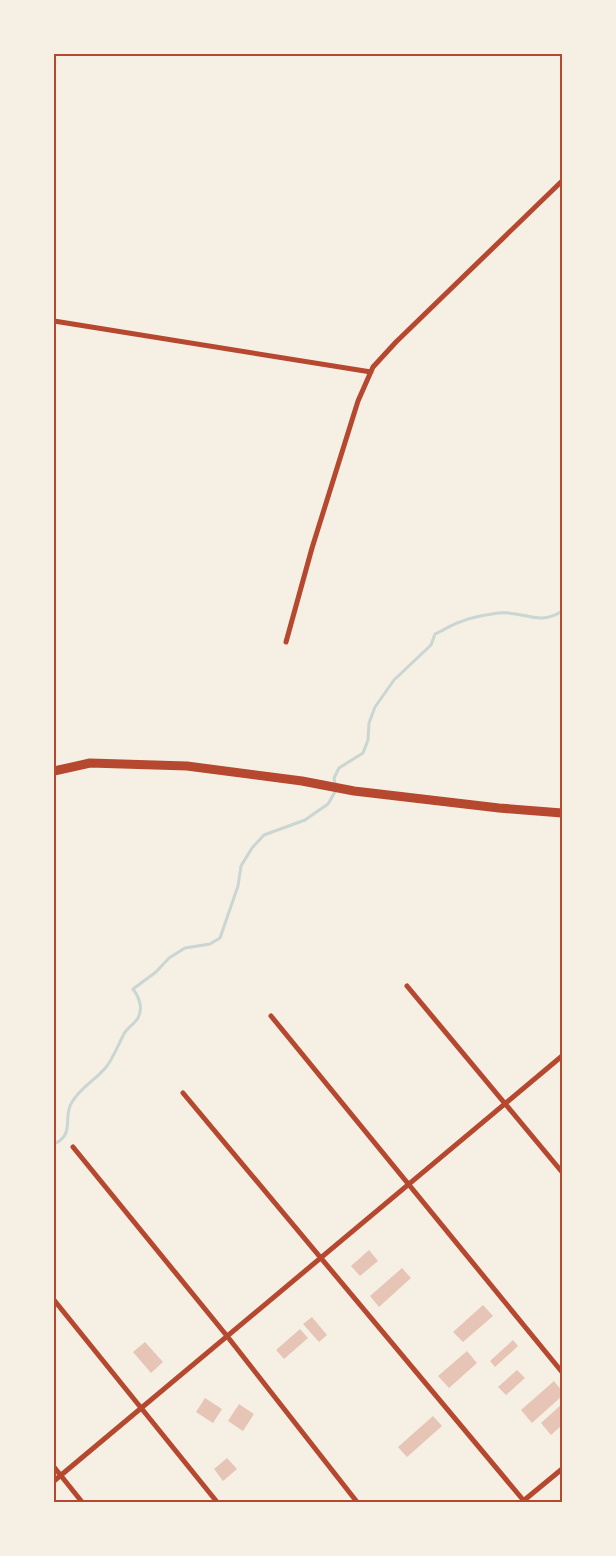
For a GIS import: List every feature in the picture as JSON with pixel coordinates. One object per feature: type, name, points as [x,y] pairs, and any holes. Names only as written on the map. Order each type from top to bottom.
[{"type":"street","points":[[286,642],[358,401],[373,367],[396,342],[562,181]]},
{"type":"street","points":[[54,321],[371,372]]},
{"type":"street","points":[[54,771],[90,763],[187,766],[302,781],[354,791],[499,808],[562,813]]},
{"type":"street","points":[[407,986],[562,1172]]},
{"type":"street","points":[[271,1016],[562,1372]]},
{"type":"street","points":[[54,1481],[562,1056]]},
{"type":"street","points":[[183,1093],[523,1501],[562,1468]]},
{"type":"street","points":[[72,1147],[228,1336],[356,1502]]},
{"type":"street","points":[[54,1300],[216,1502]]},
{"type":"street","points":[[54,1467],[82,1502]]},
{"type":"building","points":[[369,1250],[378,1261],[360,1276],[351,1266]]},
{"type":"building","points":[[402,1268],[411,1278],[379,1307],[370,1296]]},
{"type":"building","points":[[483,1305],[493,1316],[463,1342],[453,1332]]},
{"type":"building","points":[[312,1317],[327,1335],[319,1342],[303,1324]]},
{"type":"building","points":[[300,1329],[308,1338],[284,1359],[276,1350]]},
{"type":"building","points":[[513,1340],[518,1346],[495,1367],[490,1361]]},
{"type":"building","points":[[145,1342],[163,1362],[151,1373],[133,1352]]},
{"type":"building","points":[[467,1351],[477,1363],[449,1388],[438,1376]]},
{"type":"building","points":[[517,1370],[525,1378],[506,1395],[498,1387]]},
{"type":"building","points":[[554,1381],[562,1391],[562,1396],[532,1423],[521,1410]]},
{"type":"building","points":[[205,1398],[222,1409],[213,1423],[196,1412]]},
{"type":"building","points":[[239,1404],[254,1414],[243,1431],[228,1421]]},
{"type":"building","points":[[562,1404],[562,1425],[551,1435],[541,1423]]},
{"type":"building","points":[[433,1416],[442,1426],[407,1457],[398,1447]]},
{"type":"building","points":[[227,1458],[237,1469],[223,1481],[214,1469]]},
{"type":"waterway","points":[[54,1144],[65,1135],[69,1108],[72,1102],[107,1066],[125,1032],[138,1018],[140,1003],[133,989],[156,972],[169,958],[185,948],[210,944],[220,938],[238,886],[241,866],[252,848],[264,835],[305,820],[328,804],[336,790],[334,778],[339,768],[363,753],[368,740],[369,723],[375,707],[394,680],[431,645],[435,634],[464,620],[483,615],[507,613],[546,618],[562,611]]}]
